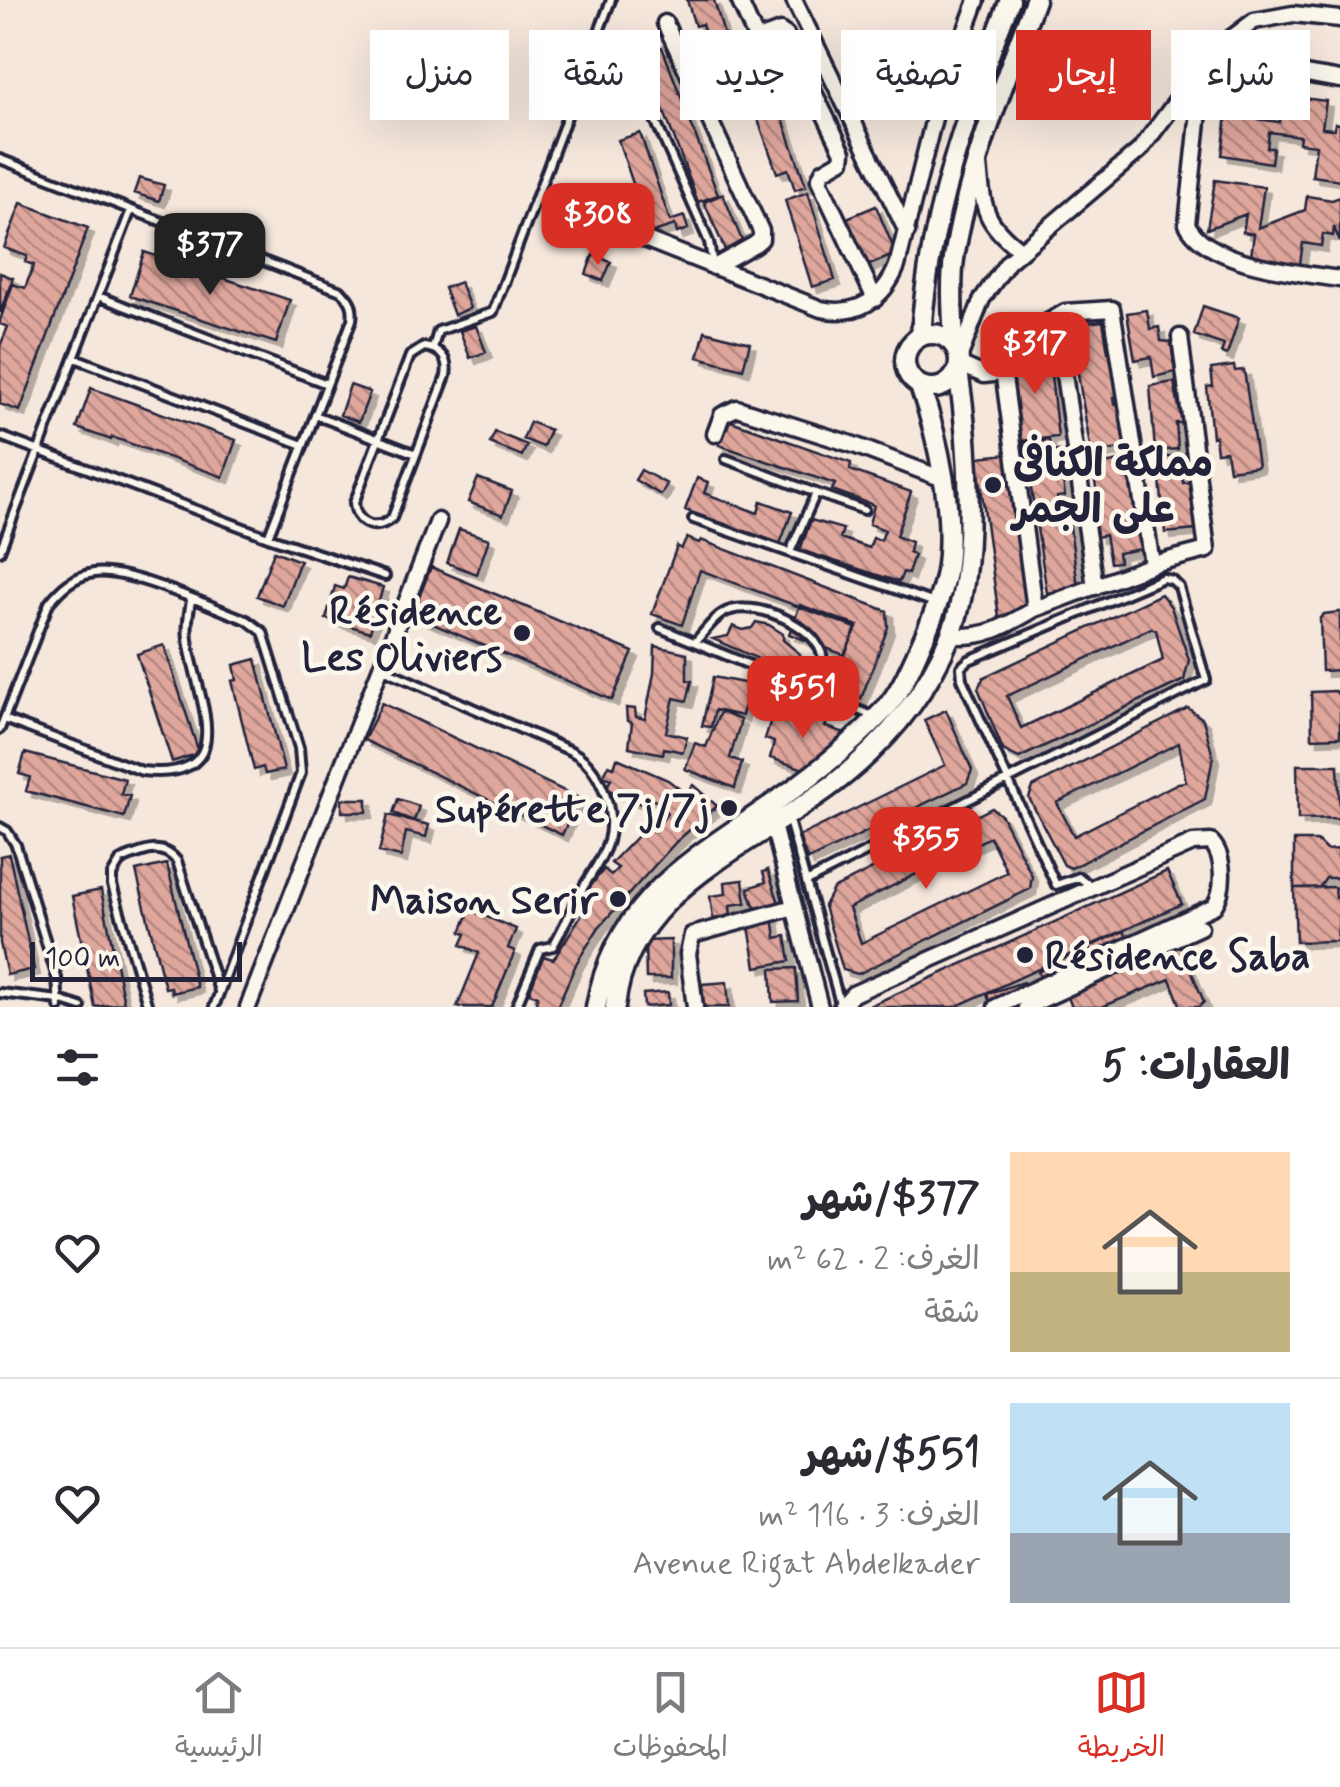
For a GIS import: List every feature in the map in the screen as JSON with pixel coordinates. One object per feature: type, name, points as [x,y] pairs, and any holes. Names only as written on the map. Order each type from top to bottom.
[{"type":"street","points":[[739,0],[755,36],[762,38],[780,31],[786,35],[843,152],[842,160],[823,171],[819,180],[875,299]]},
{"type":"street","points":[[794,0],[907,232]]},
{"type":"street","points":[[646,240],[830,312],[849,311],[875,299],[892,279],[936,110],[978,0]]},
{"type":"street","points":[[920,336],[924,296],[950,170],[968,109],[1010,0]]},
{"type":"street","points":[[615,1007],[625,962],[661,906],[690,881],[839,780],[886,737],[913,705],[951,635],[966,582],[967,560],[966,416],[958,359],[954,258],[978,160],[1035,0]]},
{"type":"street","points":[[920,386],[940,388],[951,381],[982,300],[996,276],[1020,250],[1140,150],[1214,51],[1254,21],[1293,14],[1340,19]]},
{"type":"street","points":[[665,23],[761,232],[761,240],[714,267]]},
{"type":"street","points":[[1340,80],[1238,66],[1214,70],[1201,93],[1187,224],[1202,240],[1252,266],[1340,279]]},
{"type":"street","points":[[978,160],[985,213],[995,230],[1020,250]]},
{"type":"street","points":[[1035,609],[1001,355],[1010,344],[1066,312],[1112,310],[1152,564]]},
{"type":"street","points":[[1056,319],[1096,586]]},
{"type":"street","points":[[596,1007],[601,977],[614,946],[654,890],[850,743],[886,708],[908,673],[946,573],[943,479],[937,434],[920,386],[909,376],[904,361],[909,346],[920,336],[942,335],[958,359],[984,375],[1001,373]]},
{"type":"street","points":[[951,635],[980,636],[994,632],[1035,609],[1152,564],[1207,550],[1180,337]]},
{"type":"street","points":[[715,434],[722,415],[737,408],[854,445],[943,479]]},
{"type":"street","points":[[248,1007],[438,521]]},
{"type":"street","points":[[780,821],[794,907],[820,1007]]},
{"type":"street","points":[[841,1006],[852,994],[1093,887],[1193,843],[1211,842],[1222,858],[1219,898],[1214,906],[996,1007]]},
{"type":"street","points":[[695,1007],[688,954],[692,934],[794,907]]},
{"type":"street","points":[[1026,1007],[1057,1000],[1200,927]]},
{"type":"lane","points":[[432,348],[438,330],[494,312],[611,0]]},
{"type":"lane","points":[[655,120],[709,242],[714,267]]},
{"type":"lane","points":[[0,159],[348,297],[352,320],[268,537]]},
{"type":"lane","points":[[0,551],[131,210]]},
{"type":"lane","points":[[98,296],[327,384]]},
{"type":"lane","points":[[424,348],[440,352],[447,368],[416,454],[392,518],[376,526],[360,520],[354,503],[378,439],[410,356],[424,348]]},
{"type":"lane","points":[[75,358],[303,445]]},
{"type":"lane","points":[[315,414],[416,454]]},
{"type":"lane","points":[[0,436],[268,537],[385,576]]},
{"type":"lane","points":[[726,459],[864,510]]},
{"type":"lane","points":[[790,552],[816,493]]},
{"type":"lane","points":[[693,519],[936,603]]},
{"type":"lane","points":[[0,729],[49,603],[73,580],[107,572],[247,620],[263,632],[302,760],[298,784],[214,1007]]},
{"type":"lane","points":[[808,881],[1008,783],[1206,680],[1179,587],[1172,580],[1163,578],[964,663],[961,668],[962,679],[1008,783],[1056,885],[1079,876],[1093,887]]},
{"type":"lane","points":[[4,719],[142,771],[182,770],[198,760],[207,744],[209,728],[188,643],[191,600]]},
{"type":"lane","points":[[695,642],[722,614],[740,608],[765,612],[796,626],[815,641],[824,660],[820,694]]},
{"type":"lane","points":[[660,628],[876,718]]},
{"type":"lane","points":[[380,668],[584,758],[600,778],[609,836],[598,868],[580,893],[553,946],[540,949],[516,1007]]},
{"type":"lane","points":[[780,821],[808,881],[841,1006]]},
{"type":"lane","points":[[0,827],[16,844],[54,968],[59,1004]]},
{"type":"lane","points":[[148,1007],[112,875],[121,860],[150,849],[166,850],[177,861],[219,992]]},
{"type":"lane","points":[[0,993],[81,1007]]},
{"type":"building","points":[[687,0],[714,0],[723,30],[695,26]]},
{"type":"building","points":[[660,48],[680,95],[680,120],[690,120],[718,195],[698,202],[660,101]]},
{"type":"building","points":[[1310,99],[1326,101],[1322,128],[1334,129],[1335,123],[1340,124],[1340,180],[1312,176],[1316,145],[1299,143],[1300,136],[1269,132],[1267,148],[1273,148],[1271,163],[1222,155],[1226,120],[1310,120]]},
{"type":"building","points":[[758,120],[783,120],[806,186],[795,190],[788,169],[777,173]]},
{"type":"building","points":[[640,133],[670,221],[684,216],[688,229],[677,233],[675,225],[650,233],[618,140]]},
{"type":"building","points":[[139,178],[164,185],[159,201],[134,193]]},
{"type":"building","points":[[1215,180],[1264,187],[1258,228],[1305,210],[1307,196],[1332,200],[1340,197],[1340,242],[1334,227],[1333,236],[1323,234],[1321,246],[1303,243],[1299,270],[1250,262],[1254,234],[1243,232],[1246,214],[1207,229]]},
{"type":"building","points":[[808,192],[835,280],[812,287],[785,200]]},
{"type":"building","points":[[723,194],[743,243],[725,250],[704,202]]},
{"type":"building","points":[[21,203],[88,228],[20,411],[0,404],[0,346],[8,327],[0,324],[0,320],[13,284],[25,288],[34,265],[25,262],[27,256],[4,248]]},
{"type":"building","points":[[876,206],[896,254],[867,266],[847,218]]},
{"type":"building","points":[[144,252],[290,300],[276,343],[130,296]]},
{"type":"building","points":[[593,255],[611,262],[603,281],[586,274]]},
{"type":"building","points":[[0,273],[13,278],[0,313]]},
{"type":"building","points":[[460,282],[470,308],[454,315],[444,288]]},
{"type":"building","points":[[1203,306],[1239,318],[1227,355],[1221,353],[1224,345],[1194,335]]},
{"type":"building","points":[[1147,310],[1150,329],[1159,327],[1161,341],[1171,342],[1175,372],[1154,377],[1151,357],[1135,360],[1127,313]]},
{"type":"building","points":[[1103,321],[1108,352],[1115,351],[1122,396],[1114,397],[1115,404],[1123,403],[1129,448],[1091,453],[1070,325]]},
{"type":"building","points":[[476,326],[486,352],[470,358],[460,331]]},
{"type":"building","points":[[705,331],[750,343],[743,369],[698,357]]},
{"type":"building","points":[[1048,349],[1058,437],[1021,441],[1012,366],[1027,364],[1025,352]]},
{"type":"building","points":[[1234,366],[1235,371],[1244,370],[1258,466],[1229,470],[1226,451],[1217,452],[1215,436],[1212,437],[1207,387],[1213,386],[1211,369]]},
{"type":"building","points":[[1174,382],[1182,423],[1176,423],[1178,449],[1155,451],[1150,386]]},
{"type":"building","points":[[350,385],[370,392],[359,422],[340,415]]},
{"type":"building","points":[[91,388],[236,440],[223,477],[77,428]]},
{"type":"building","points":[[728,420],[851,463],[850,470],[911,492],[896,536],[911,542],[909,552],[914,555],[908,574],[903,572],[899,582],[800,550],[811,520],[843,529],[840,538],[869,548],[873,538],[881,540],[885,530],[869,524],[874,505],[832,490],[835,484],[719,445]]},
{"type":"building","points":[[530,422],[550,430],[543,447],[523,439]]},
{"type":"building","points":[[495,432],[527,445],[522,456],[490,443]]},
{"type":"building","points":[[1049,440],[1051,452],[1059,451],[1065,496],[1057,497],[1059,513],[1068,512],[1078,587],[1047,593],[1024,443]]},
{"type":"building","points":[[1008,454],[1027,611],[1000,625],[977,457]]},
{"type":"building","points":[[1180,456],[1183,483],[1192,482],[1196,530],[1165,533],[1158,458]]},
{"type":"building","points":[[1126,460],[1137,525],[1144,524],[1149,552],[1141,554],[1141,549],[1118,553],[1119,562],[1110,563],[1105,535],[1097,537],[1090,495],[1097,494],[1094,476],[1104,475],[1103,464]]},
{"type":"building","points":[[641,470],[667,484],[661,495],[635,480]]},
{"type":"building","points":[[478,478],[512,491],[503,515],[468,502]]},
{"type":"building","points":[[697,478],[708,482],[704,493],[758,513],[761,501],[792,512],[780,544],[685,510]]},
{"type":"building","points":[[459,529],[489,539],[477,574],[447,563]]},
{"type":"building","points":[[687,538],[887,611],[888,627],[861,699],[831,688],[856,628],[700,570],[682,625],[652,614],[677,546],[681,549]]},
{"type":"building","points":[[274,551],[300,561],[283,606],[257,596]]},
{"type":"building","name":"Résidence Les Oliviers","points":[[431,567],[633,652],[612,700],[412,615]]},
{"type":"building","points":[[348,577],[383,587],[370,632],[326,619],[335,586],[344,589]]},
{"type":"building","points":[[1161,594],[1171,607],[1189,660],[1184,680],[1019,758],[1003,750],[978,688],[984,677]],"holes":[[[1151,628],[1156,630],[1163,660],[1021,728],[1007,696]]]},
{"type":"building","points":[[800,605],[858,626],[844,655],[789,634]]},
{"type":"building","points":[[1340,612],[1340,670],[1322,671],[1320,618]]},
{"type":"building","points":[[756,622],[783,634],[783,640],[800,654],[795,664],[804,679],[713,639],[728,636],[733,626],[743,630],[752,628]]},
{"type":"building","points":[[164,645],[199,753],[172,762],[137,654]]},
{"type":"building","points":[[655,646],[687,653],[687,680],[692,681],[687,701],[674,698],[666,732],[687,737],[683,752],[664,748],[663,754],[629,747],[632,723],[627,721],[626,708],[635,709],[636,717],[645,719]]},
{"type":"building","points":[[256,659],[284,770],[265,774],[263,767],[254,770],[232,681],[237,680],[234,665]]},
{"type":"building","points":[[713,677],[749,684],[742,716],[715,710],[711,727],[702,726]]},
{"type":"building","points":[[1335,691],[1340,696],[1340,737],[1312,738],[1311,692]]},
{"type":"building","points":[[382,703],[579,798],[562,835],[364,740]]},
{"type":"building","points":[[775,706],[827,722],[825,727],[843,732],[829,777],[770,758],[774,742],[765,739]]},
{"type":"building","points":[[1188,708],[1203,719],[1213,757],[1205,799],[1071,868],[1064,865],[1029,798],[1033,787]],"holes":[[[1179,743],[1186,782],[1074,836],[1057,803]]]},
{"type":"building","points":[[946,710],[972,770],[967,783],[808,860],[798,837],[945,765],[924,720]]},
{"type":"building","points":[[720,712],[741,720],[730,758],[742,762],[735,788],[685,769],[695,743],[706,747]]},
{"type":"building","points":[[25,753],[125,779],[121,794],[130,796],[124,817],[26,791],[30,777],[19,774]]},
{"type":"building","points":[[617,758],[668,780],[686,794],[693,785],[717,806],[676,842],[599,927],[577,962],[557,1007],[534,1007],[538,996],[529,993],[543,956],[553,959],[557,954],[587,906],[580,899],[604,869],[611,875],[618,868],[611,863],[648,825],[655,831],[667,813],[659,802],[651,799],[648,807],[606,789],[611,779],[603,776],[609,765],[614,767]]},
{"type":"building","points":[[1297,765],[1338,765],[1340,818],[1298,819]]},
{"type":"building","points":[[342,799],[367,799],[367,812],[342,812]]},
{"type":"building","points":[[398,799],[419,806],[414,821],[393,813]]},
{"type":"building","points":[[992,808],[1002,816],[1032,876],[1030,889],[858,974],[843,970],[824,906],[833,889]],"holes":[[[990,837],[1007,872],[861,943],[849,908]]]},
{"type":"building","points":[[388,815],[429,825],[426,837],[406,832],[401,857],[379,852]]},
{"type":"building","points":[[1294,841],[1317,841],[1326,850],[1338,849],[1339,878],[1326,878],[1319,888],[1294,888]]},
{"type":"building","points":[[9,854],[34,969],[7,975],[0,943],[0,856]]},
{"type":"building","points":[[167,864],[197,987],[172,993],[171,987],[165,988],[136,871]]},
{"type":"building","points":[[768,870],[780,906],[757,914],[748,888],[766,882],[763,872]]},
{"type":"building","name":"Résidence Saba","points":[[1167,871],[1182,904],[955,1007],[867,1007]]},
{"type":"building","points":[[743,880],[746,903],[730,905],[731,917],[713,919],[710,896],[726,894],[725,882]]},
{"type":"building","points":[[1335,887],[1336,898],[1340,898],[1337,941],[1296,942],[1294,888]]},
{"type":"building","points":[[101,890],[124,1003],[95,1007],[72,896]]},
{"type":"building","points":[[470,910],[516,929],[508,948],[515,951],[492,1007],[457,1007],[479,953],[461,945],[466,934],[461,932]]},
{"type":"building","points":[[773,916],[776,938],[786,936],[790,961],[756,967],[748,921]]},
{"type":"building","points":[[1124,931],[1136,957],[1101,973],[1089,947]]},
{"type":"building","points":[[671,940],[671,978],[646,978],[645,941]]},
{"type":"building","points":[[1180,944],[1204,1002],[1199,1007],[1181,1007],[1170,979],[1102,1007],[1072,1007],[1067,995]]},
{"type":"building","points":[[1074,954],[1085,978],[1049,996],[1038,972]]},
{"type":"building","points":[[796,968],[798,1001],[773,1002],[771,969]]},
{"type":"building","points":[[727,982],[729,1007],[704,1007],[702,984]]},
{"type":"building","points":[[1023,982],[1031,1005],[991,1007],[987,994]]},
{"type":"building","points":[[668,992],[669,1005],[644,1007],[643,994]]},
{"type":"place","name":"مملكة الكنافى على الجمر","points":[[993,485]]},
{"type":"place","name":"Résidence Les Oliviers","points":[[522,633]]},
{"type":"place","name":"Supérette 7j/7j","points":[[729,808]]},
{"type":"place","name":"Maison Serir","points":[[618,899]]},
{"type":"place","name":"Résidence Saba","points":[[1025,955]]}]
